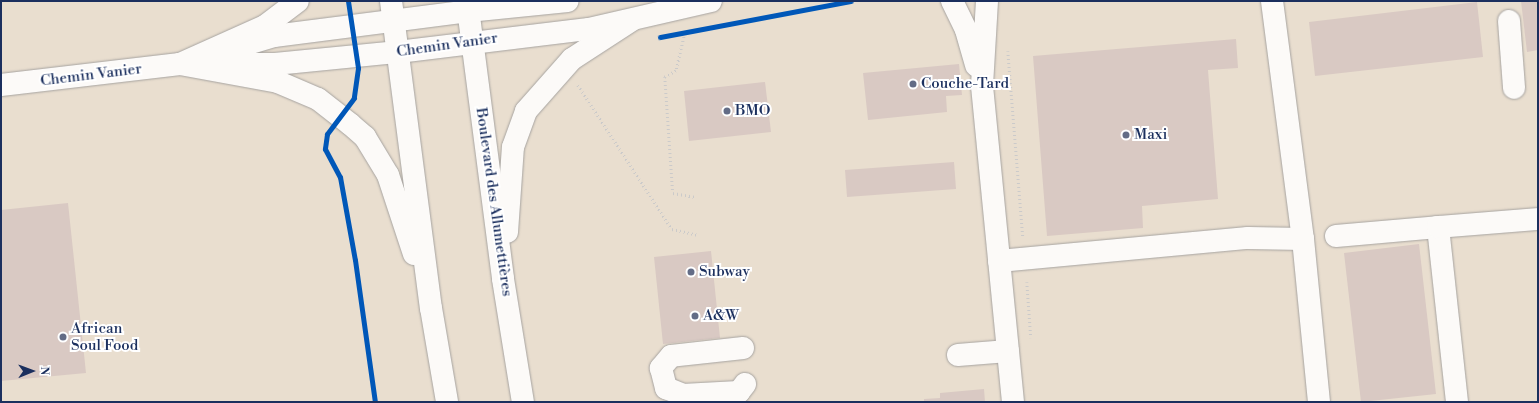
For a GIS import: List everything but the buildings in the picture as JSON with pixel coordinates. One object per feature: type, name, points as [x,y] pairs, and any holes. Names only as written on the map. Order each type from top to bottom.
[{"type":"main road","points":[[180,64],[265,26],[298,1]]},
{"type":"main road","name":"Chemin Vanier","points":[[180,64],[274,36],[392,11],[568,1]]},
{"type":"main road","name":"Chemin Vanier","points":[[1,85],[180,64],[275,64],[398,52],[588,29],[711,1]]},
{"type":"main road","points":[[952,1],[966,30],[982,86]]},
{"type":"main road","points":[[987,1],[982,86],[1013,402]]},
{"type":"main road","points":[[1272,1],[1303,239],[1319,402]]},
{"type":"main road","name":"Boulevard des Allumettières","points":[[467,6],[503,279],[523,402]]},
{"type":"main road","points":[[392,11],[431,308],[447,402]]},
{"type":"main road","points":[[503,279],[513,147],[526,111],[572,59],[632,20]]},
{"type":"main road","points":[[1509,21],[1514,88]]},
{"type":"main road","points":[[180,64],[278,82],[318,99],[365,137],[388,175],[431,308]]},
{"type":"main road","points":[[1336,236],[1538,219]]},
{"type":"main road","points":[[1438,227],[1457,402]]},
{"type":"main road","points":[[1000,261],[1248,238],[1303,239]]},
{"type":"main road","points":[[743,348],[671,356],[661,368],[666,388],[683,395],[739,392],[745,384]]},
{"type":"main road","points":[[958,355],[1008,351]]},
{"type":"path","points":[[679,34],[693,31]]},
{"type":"path","points":[[685,33],[676,71],[665,77],[673,194],[696,197]]},
{"type":"path","points":[[1008,48],[1023,242]]},
{"type":"path","points":[[574,79],[672,229],[698,235]]},
{"type":"cycle path","points":[[348,1],[358,68],[354,98],[327,134],[325,149],[340,177],[355,260],[375,402]]},
{"type":"cycle path","points":[[660,37],[851,1]]},
{"type":"place","name":"Couche-Tard","points":[[913,84]]},
{"type":"place","name":"BMO","points":[[727,111]]},
{"type":"place","name":"Maxi","points":[[1126,135]]},
{"type":"place","name":"Subway","points":[[691,272]]},
{"type":"place","name":"A&W","points":[[695,316]]},
{"type":"place","name":"African Soul Food","points":[[63,337]]}]
